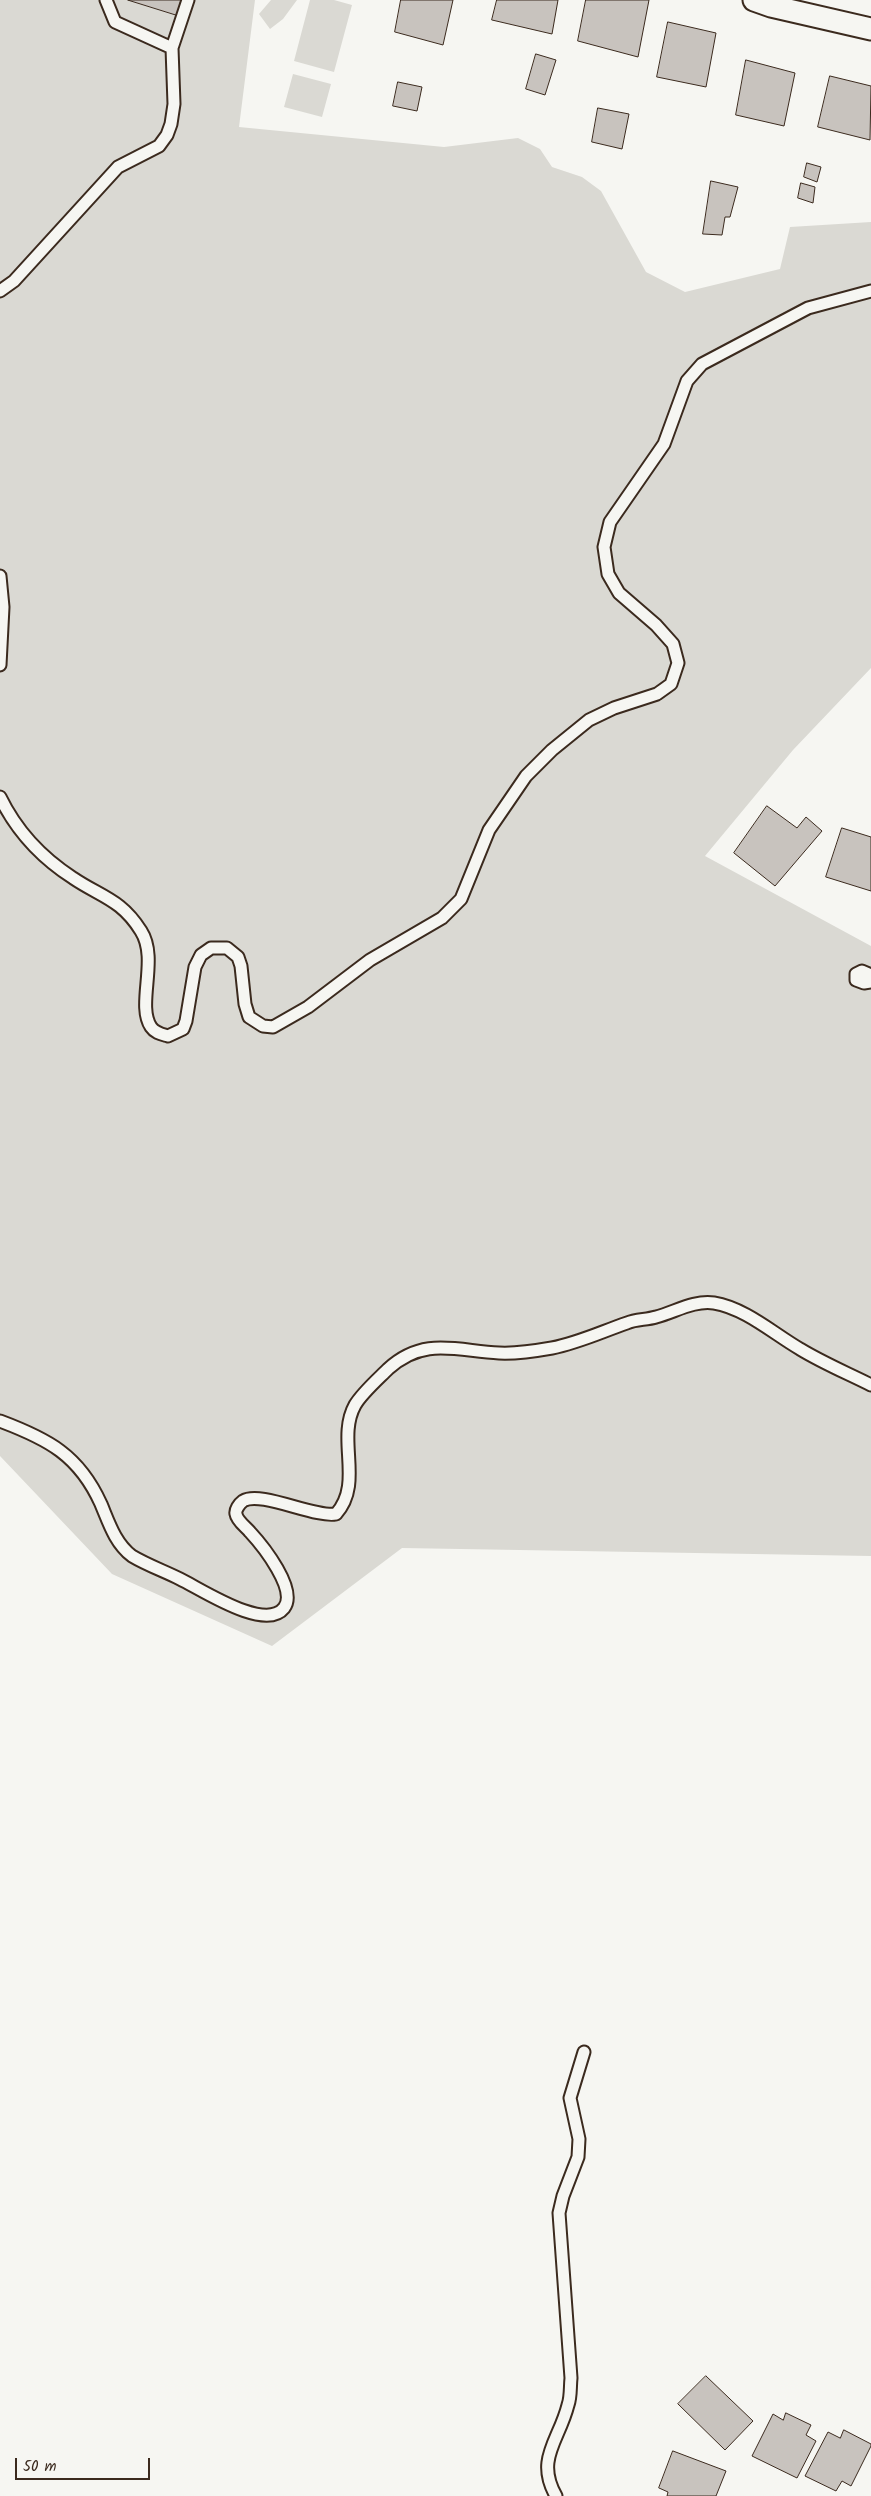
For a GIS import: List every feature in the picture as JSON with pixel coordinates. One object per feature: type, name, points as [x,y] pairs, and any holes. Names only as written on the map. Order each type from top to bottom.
[{"type":"street","points":[[754,0],[771,6],[871,29]]},
{"type":"lane","points":[[106,0],[115,22],[172,48]]},
{"type":"lane","points":[[0,291],[14,281],[118,167],[159,146],[163,140],[171,124],[174,104],[172,48],[188,0]]},
{"type":"lane","points":[[0,797],[18,827],[36,848],[72,878],[116,902],[132,918],[142,932],[149,956],[148,1020],[155,1031],[168,1036],[183,1029],[195,967],[201,955],[216,947],[227,948],[240,961],[245,1004],[249,1018],[258,1024],[269,1027],[286,1021],[344,982],[370,960],[436,922],[455,907],[466,891],[485,839],[506,802],[526,776],[552,750],[599,714],[657,694],[671,684],[678,663],[673,644],[656,625],[619,593],[608,574],[604,547],[610,522],[664,444],[687,381],[702,364],[808,308],[871,291]]},
{"type":"lane","points":[[0,576],[3,607],[0,665]]},
{"type":"lane","points":[[871,975],[862,971],[856,974],[856,980],[864,983],[871,982]]},
{"type":"lane","points":[[0,1421],[47,1441],[79,1467],[95,1491],[118,1543],[132,1556],[237,1608],[257,1614],[274,1615],[284,1608],[287,1602],[287,1587],[251,1533],[240,1521],[236,1514],[237,1507],[249,1499],[292,1506],[329,1515],[336,1514],[345,1501],[348,1492],[349,1428],[356,1404],[388,1369],[406,1356],[416,1352],[447,1347],[489,1353],[514,1353],[551,1348],[587,1339],[626,1323],[654,1318],[693,1304],[710,1303],[732,1308],[802,1350],[871,1385]]},
{"type":"lane","points":[[556,2496],[547,2481],[546,2463],[569,2404],[571,2378],[559,2213],[563,2196],[578,2157],[579,2138],[570,2098],[584,2052]]},
{"type":"shaded area","points":[[0,0],[255,0],[239,127],[444,147],[518,138],[540,149],[552,167],[582,177],[601,191],[646,272],[685,292],[780,269],[790,227],[871,222],[871,668],[793,750],[705,856],[871,946],[871,1556],[402,1548],[272,1646],[112,1574],[0,1456]]},
{"type":"shaded area","points":[[271,0],[297,0],[283,19],[270,29],[259,14]]},
{"type":"shaded area","points":[[310,0],[334,0],[352,5],[334,72],[294,61]]},
{"type":"shaded area","points":[[293,74],[331,84],[322,117],[284,107]]},
{"type":"building","points":[[128,0],[181,0],[177,15]]},
{"type":"building","points":[[401,0],[453,0],[443,45],[395,32]]},
{"type":"building","points":[[497,0],[558,0],[552,34],[492,20]]},
{"type":"building","points":[[586,0],[649,0],[638,57],[578,41]]},
{"type":"building","points":[[668,22],[716,33],[706,87],[657,77]]},
{"type":"building","points":[[536,54],[556,60],[545,95],[526,89]]},
{"type":"building","points":[[746,60],[795,73],[784,126],[736,115]]},
{"type":"building","points":[[830,76],[871,86],[870,140],[818,127]]},
{"type":"building","points":[[398,82],[422,87],[417,111],[393,106]]},
{"type":"building","points":[[598,108],[629,114],[622,149],[592,142]]},
{"type":"building","points":[[807,163],[821,167],[817,182],[804,177]]},
{"type":"building","points":[[711,181],[738,187],[730,217],[725,217],[722,235],[703,234]]},
{"type":"building","points":[[801,183],[815,187],[813,203],[798,198]]},
{"type":"building","points":[[767,806],[797,828],[806,817],[822,831],[775,886],[734,853]]},
{"type":"building","points":[[842,828],[871,837],[871,891],[826,877]]},
{"type":"building","points":[[706,2376],[753,2421],[725,2450],[678,2404]]},
{"type":"building","points":[[786,2413],[811,2425],[806,2435],[816,2441],[797,2478],[752,2456],[773,2414],[783,2420]]},
{"type":"building","points":[[844,2430],[871,2444],[871,2446],[851,2486],[842,2481],[836,2491],[805,2476],[828,2432],[840,2438]]},
{"type":"building","points":[[673,2451],[726,2471],[716,2496],[667,2496],[668,2492],[659,2488]]}]
